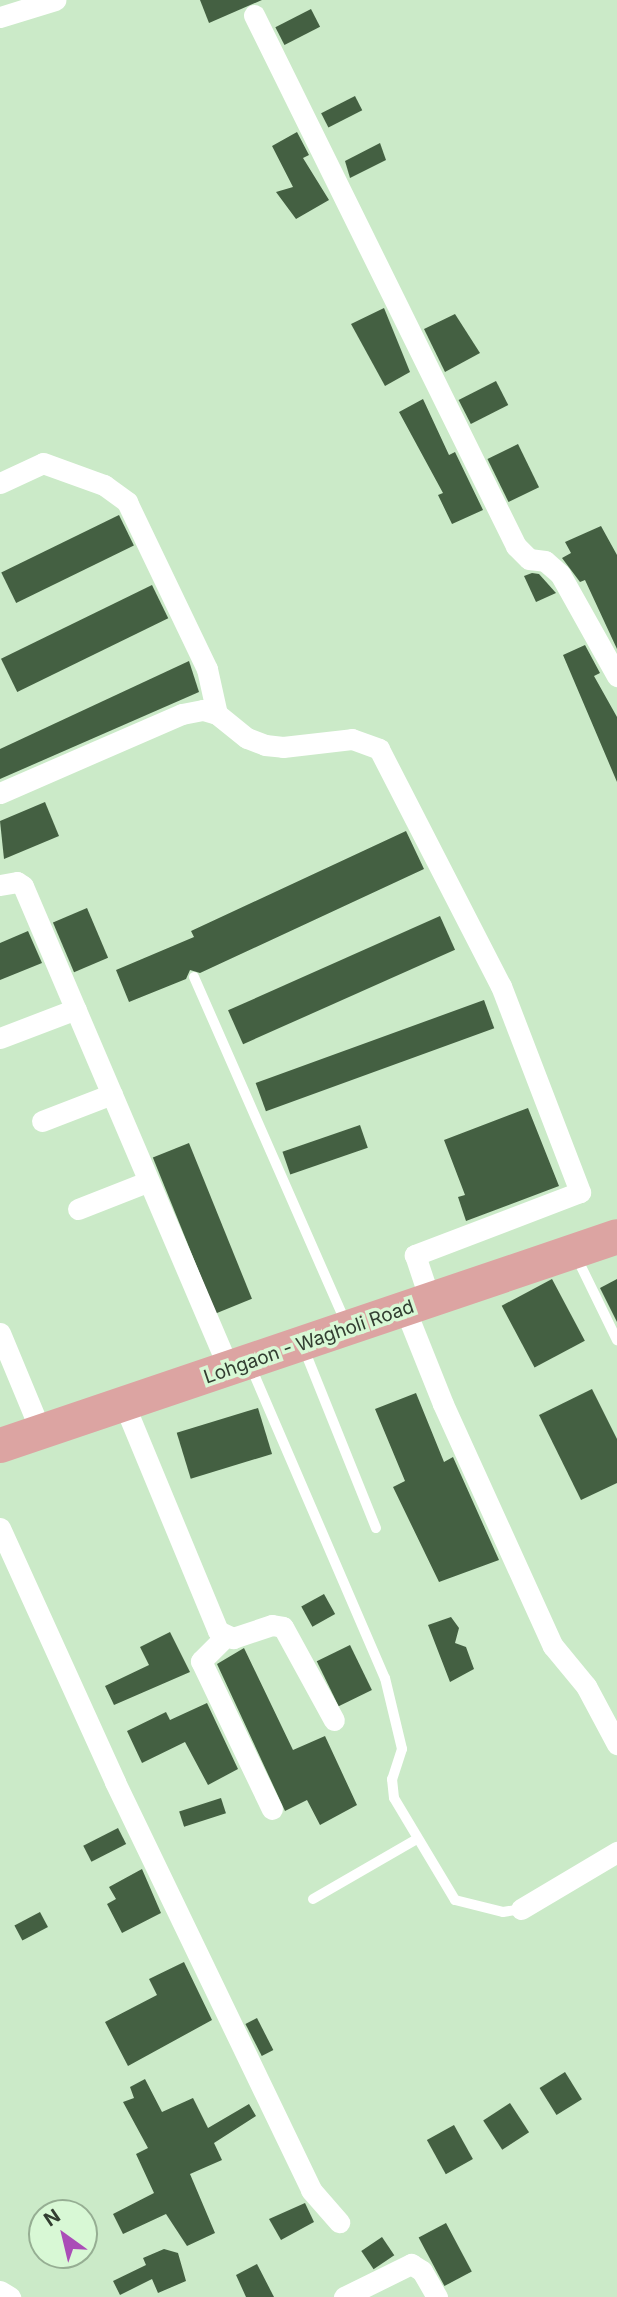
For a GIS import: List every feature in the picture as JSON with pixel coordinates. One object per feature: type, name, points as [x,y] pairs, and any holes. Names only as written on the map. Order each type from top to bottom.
[{"type":"main road","name":"Lohgaon - Wagholi Road","points":[[0,1446],[617,1236]]},
{"type":"street","points":[[0,17],[55,0]]},
{"type":"street","points":[[254,15],[516,546],[529,559],[545,561],[560,573],[617,676]]},
{"type":"street","points":[[0,482],[43,463],[104,485],[127,502],[207,669],[218,714]]},
{"type":"street","points":[[0,793],[182,713],[203,710],[218,714],[247,738],[265,744],[283,747],[352,739],[379,749],[501,986],[580,1192],[415,1255],[418,1304],[443,1404],[553,1646],[586,1686],[617,1744]]},
{"type":"street","points":[[0,885],[16,882],[23,886],[149,1181],[239,1366]]},
{"type":"street","points":[[0,1038],[76,1009]]},
{"type":"street","points":[[42,1121],[112,1094]]},
{"type":"street","points":[[78,1209],[149,1181]]},
{"type":"street","points":[[0,1333],[41,1432]]},
{"type":"street","points":[[124,1404],[212,1620],[225,1637]]},
{"type":"street","points":[[0,1528],[115,1782],[311,2190],[339,2222]]},
{"type":"street","points":[[272,1809],[201,1661],[225,1637],[283,1627],[334,1720]]},
{"type":"street","points":[[521,1909],[617,1852]]},
{"type":"street","points":[[344,2297],[411,2264],[422,2271],[437,2297]]},
{"type":"street","points":[[0,2291],[10,2297]]},
{"type":"lane","points":[[194,977],[348,1329]]},
{"type":"lane","points":[[573,1251],[617,1340]]},
{"type":"lane","points":[[302,1344],[376,1528]]},
{"type":"lane","points":[[239,1366],[385,1678],[402,1749],[392,1779],[394,1798],[455,1900],[503,1912],[521,1909]]},
{"type":"lane","points":[[313,1899],[417,1839]]},
{"type":"building","points":[[200,0],[262,0],[209,23]]},
{"type":"building","points":[[311,9],[320,27],[284,45],[275,27]]},
{"type":"building","points":[[355,96],[362,110],[328,128],[321,113]]},
{"type":"building","points":[[297,132],[309,155],[303,158],[329,200],[296,219],[276,192],[293,187],[272,146]]},
{"type":"building","points":[[380,143],[386,160],[350,178],[345,161]]},
{"type":"building","points":[[384,308],[410,372],[385,386],[351,324]]},
{"type":"building","points":[[455,314],[480,353],[445,372],[424,329]]},
{"type":"building","points":[[496,381],[508,405],[471,424],[459,400]]},
{"type":"building","points":[[423,399],[449,455],[455,452],[483,510],[452,524],[438,495],[443,493],[399,412]]},
{"type":"building","points":[[518,444],[539,487],[508,502],[487,459]]},
{"type":"building","points":[[119,515],[134,546],[16,603],[1,572]]},
{"type":"building","points":[[601,526],[617,555],[617,649],[585,580],[580,582],[562,558],[571,553],[565,542]]},
{"type":"building","points":[[539,574],[556,593],[536,602],[524,576]]},
{"type":"building","points":[[152,585],[168,618],[17,692],[1,659]]},
{"type":"building","points":[[585,645],[600,673],[594,676],[617,717],[617,782],[563,655]]},
{"type":"building","points":[[189,661],[199,692],[0,779],[0,749]]},
{"type":"building","points":[[45,802],[59,836],[4,859],[0,821]]},
{"type":"building","points":[[406,831],[424,869],[200,973],[190,970],[186,979],[129,1002],[116,970],[194,937],[191,931]]},
{"type":"building","points":[[87,908],[108,958],[74,972],[53,922]]},
{"type":"building","points":[[440,916],[455,950],[243,1044],[228,1010]]},
{"type":"building","points":[[28,931],[42,963],[0,980],[0,943]]},
{"type":"building","points":[[484,1000],[494,1028],[266,1111],[256,1083]]},
{"type":"building","points":[[528,1108],[559,1186],[466,1221],[458,1197],[465,1195],[444,1140]]},
{"type":"building","points":[[360,1125],[368,1148],[290,1174],[282,1152]]},
{"type":"building","points":[[189,1143],[252,1299],[216,1313],[153,1158]]},
{"type":"building","points":[[552,1279],[585,1341],[535,1368],[502,1306]]},
{"type":"building","points":[[617,1279],[617,1322],[600,1288]]},
{"type":"building","points":[[592,1389],[617,1439],[617,1483],[581,1500],[539,1415]]},
{"type":"building","points":[[416,1393],[444,1462],[453,1457],[499,1560],[439,1582],[393,1487],[405,1481],[375,1409]]},
{"type":"building","points":[[258,1408],[272,1454],[191,1479],[177,1433]]},
{"type":"building","points":[[324,1594],[335,1614],[312,1627],[301,1607]]},
{"type":"building","points":[[451,1617],[459,1628],[455,1643],[466,1647],[474,1669],[450,1682],[428,1625]]},
{"type":"building","points":[[170,1632],[190,1672],[114,1705],[105,1686],[149,1665],[140,1647]]},
{"type":"building","points":[[350,1645],[372,1690],[339,1706],[317,1661]]},
{"type":"building","points":[[244,1648],[293,1750],[325,1736],[357,1805],[320,1825],[307,1800],[285,1811],[217,1664]]},
{"type":"building","points":[[207,1703],[238,1769],[208,1785],[185,1742],[142,1763],[127,1731],[166,1712],[170,1720]]},
{"type":"building","points":[[221,1798],[226,1813],[184,1827],[179,1812]]},
{"type":"building","points":[[118,1828],[126,1844],[91,1862],[83,1846]]},
{"type":"building","points":[[142,1869],[161,1913],[122,1933],[107,1904],[116,1899],[109,1887]]},
{"type":"building","points":[[40,1912],[48,1927],[22,1941],[14,1926]]},
{"type":"building","points":[[184,1962],[212,2020],[128,2066],[105,2022],[157,1995],[149,1979]]},
{"type":"building","points":[[257,2018],[273,2050],[262,2056],[245,2024]]},
{"type":"building","points":[[565,2072],[582,2099],[557,2115],[540,2088]]},
{"type":"building","points":[[145,2079],[162,2112],[193,2098],[208,2128],[249,2104],[256,2116],[214,2143],[222,2160],[190,2174],[215,2233],[187,2246],[166,2214],[123,2234],[113,2214],[154,2193],[136,2154],[148,2148],[123,2102],[134,2098],[130,2087]]},
{"type":"building","points":[[510,2103],[529,2132],[502,2150],[483,2120]]},
{"type":"building","points":[[454,2125],[473,2159],[446,2174],[427,2140]]},
{"type":"building","points":[[305,2203],[314,2222],[281,2240],[269,2219]]},
{"type":"building","points":[[446,2223],[472,2272],[444,2286],[419,2238]]},
{"type":"building","points":[[382,2237],[394,2255],[374,2269],[361,2251]]},
{"type":"building","points":[[164,2249],[178,2253],[186,2281],[158,2293],[152,2279],[120,2295],[113,2281],[146,2265],[143,2258]]},
{"type":"building","points":[[257,2264],[274,2297],[246,2297],[236,2275]]}]
